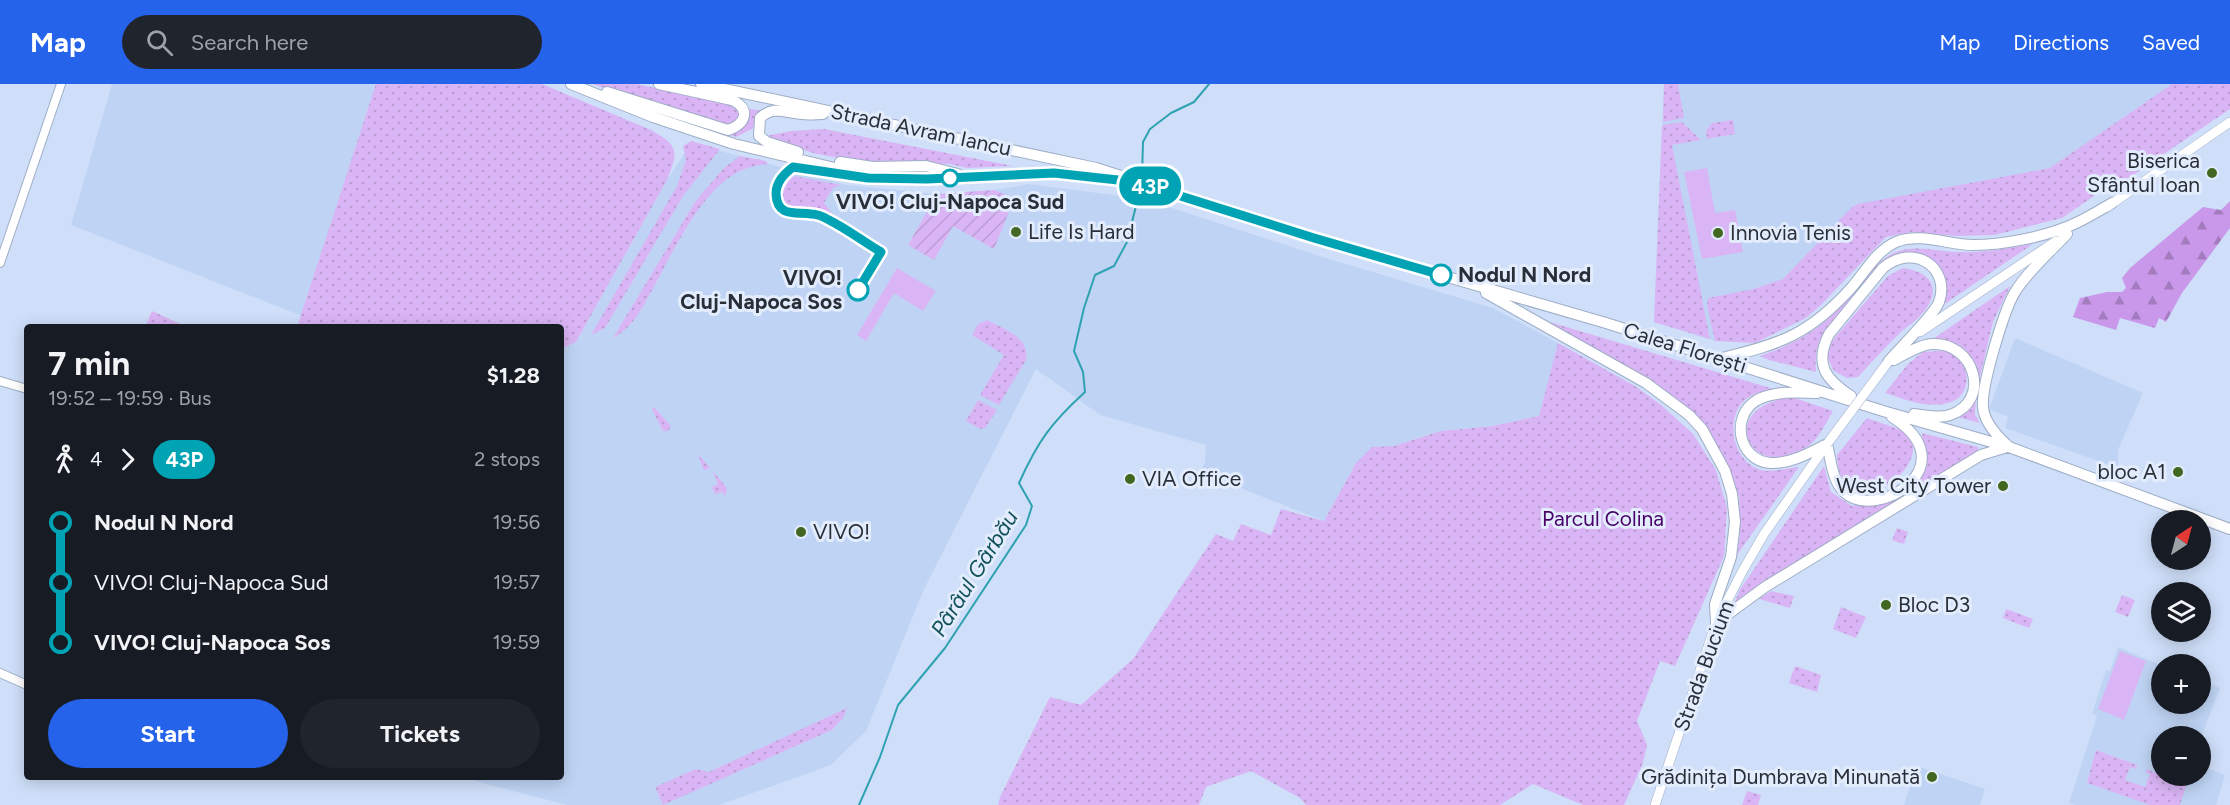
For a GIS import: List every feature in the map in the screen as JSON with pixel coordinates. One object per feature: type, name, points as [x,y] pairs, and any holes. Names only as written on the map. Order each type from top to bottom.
[{"type":"main road","points":[[576,86],[608,92],[728,130],[738,127],[743,120],[744,112],[740,104],[732,100],[659,84]]},
{"type":"main road","name":"Strada Avram Iancu","points":[[701,84],[1077,164],[1137,183]]},
{"type":"main road","name":"Strada Avram Iancu","points":[[576,86],[653,117],[734,144],[835,168],[913,179],[1054,173],[1137,183]]},
{"type":"main road","points":[[838,113],[804,115],[774,109],[766,111],[760,118],[759,136],[786,149],[841,162],[873,167],[926,166],[969,177]]},
{"type":"main road","name":"Strada Bucium","points":[[1655,805],[1716,623],[1745,566],[1764,534],[1827,444],[1888,362],[1911,339],[1935,321],[2230,122]]},
{"type":"main road","name":"Calea Florești","points":[[1137,183],[1314,238],[1722,358],[1883,411],[2009,447],[2230,529]]},
{"type":"main road","points":[[1722,358],[1786,340],[1807,329],[1825,315],[1880,254],[1897,242],[1917,238],[1960,244],[1998,243],[2064,228],[2112,203]]},
{"type":"main road","points":[[1716,623],[1765,587],[1981,455],[2009,447],[1992,430],[1983,407],[1986,383],[2004,315],[2019,286],[2067,234]]},
{"type":"main road","points":[[1861,403],[1842,391],[1829,377],[1822,363],[1824,345],[1829,334],[1883,268],[1902,257],[1919,258],[1927,262],[1936,273],[1940,290],[1938,304],[1888,362]]},
{"type":"main road","points":[[1468,283],[1646,383],[1689,415],[1702,429],[1725,471],[1732,494],[1735,522],[1731,557],[1715,604],[1716,623]]},
{"type":"main road","points":[[1883,411],[1949,416],[1967,403],[1975,382],[1973,371],[1965,358],[1954,349],[1944,345],[1928,345],[1888,362]]},
{"type":"main road","points":[[1835,395],[1797,393],[1760,399],[1747,408],[1739,427],[1746,448],[1755,457],[1766,462],[1800,457],[1827,444],[1835,479],[1845,493],[1850,497],[1865,501],[1883,499],[1903,489],[1919,469],[1923,455],[1914,433],[1883,411]]},
{"type":"street","points":[[0,263],[26,181],[61,84]]},
{"type":"street","points":[[0,381],[24,388]]},
{"type":"street","points":[[0,673],[24,684]]},
{"type":"shaded area","points":[[112,84],[377,84],[302,316],[71,225]]},
{"type":"shaded area","points":[[1664,84],[2217,84],[2110,163],[1919,210],[1809,291],[1711,319],[1715,341],[1654,322]]},
{"type":"shaded area","points":[[691,143],[847,185],[937,194],[995,190],[1029,184],[1144,199],[1323,257],[1493,308],[1558,343],[1539,416],[1493,426],[1441,431],[1394,446],[1372,447],[1356,463],[1324,521],[1200,472],[1205,462],[1206,445],[1100,415],[1036,369],[924,589],[866,731],[831,765],[719,805],[567,805],[471,780],[564,780],[564,348],[576,342],[667,180]]},
{"type":"shaded area","points":[[2015,338],[2143,393],[2118,450],[2118,468],[2005,428],[2008,417],[1989,409]]},
{"type":"shaded area","points":[[2118,647],[2151,661],[2151,714],[2210,714],[2205,726],[2151,726],[2151,786],[2211,786],[2211,770],[2225,775],[2216,805],[2076,805],[2069,803],[2097,716],[2092,714],[2106,670],[2110,671]]},
{"type":"shaded area","points":[[2211,684],[2220,688],[2211,711]]},
{"type":"shaded area","name":"Grădinița Dumbrava Minunată","points":[[1917,766],[1985,789],[1980,805],[1904,805]]},
{"type":"green space","points":[[376,84],[542,84],[651,130],[672,145],[673,163],[667,180],[576,342],[564,348],[564,324],[298,324]]},
{"type":"green space","points":[[592,84],[637,84],[728,104],[739,111],[739,118],[727,126]]},
{"type":"green space","points":[[1664,84],[1678,84],[1684,118],[1663,122]]},
{"type":"green space","points":[[2172,84],[2230,84],[2230,109],[2120,184],[2107,187],[2062,218],[1995,235],[1956,236],[1912,232],[1886,237],[1806,318],[1755,343],[1715,341],[1707,306],[1708,298],[1754,289],[1783,279],[1852,207],[2050,168]]},
{"type":"green space","points":[[746,108],[762,111],[752,129],[736,137],[731,135]]},
{"type":"green space","points":[[1733,120],[1735,134],[1707,139],[1706,131],[1712,123]]},
{"type":"green space","points":[[1682,122],[1701,140],[1672,145],[1710,339],[1654,322],[1662,125]]},
{"type":"green space","points":[[824,129],[1013,166],[967,168],[950,164],[866,163],[817,154],[770,140],[766,136],[791,131]]},
{"type":"green space","points":[[691,141],[720,149],[683,196],[605,328],[591,335],[677,186],[686,160],[683,146]]},
{"type":"green space","points":[[740,156],[766,161],[768,164],[750,167],[737,173],[708,197],[686,228],[640,312],[626,329],[613,338],[695,202],[724,168]]},
{"type":"green space","name":"Innovia Tenis","points":[[1707,168],[1715,213],[1735,210],[1743,252],[1702,259],[1684,172]]},
{"type":"green space","points":[[794,176],[841,185],[833,188],[824,203],[831,215],[828,216],[815,208],[796,209],[783,202],[779,194],[781,184]]},
{"type":"green space","points":[[995,190],[1014,199],[994,249],[953,226],[934,260],[908,245],[937,194]]},
{"type":"green space","points":[[2230,201],[2230,228],[2182,293],[2166,322],[2159,318],[2155,328],[2120,318],[2116,330],[2073,317],[2080,298],[2107,292],[2122,292],[2126,288],[2122,278],[2130,268],[2203,207],[2221,210]]},
{"type":"green space","points":[[2033,244],[1943,305],[1932,263],[1893,259],[1824,333],[1817,351],[1816,372],[1760,356],[1798,340],[1823,323],[1878,264],[1896,252],[1919,248],[1978,252]]},
{"type":"green space","points":[[897,268],[936,291],[923,311],[894,293],[866,341],[857,335]]},
{"type":"green space","points":[[1903,268],[1922,274],[1932,284],[1932,298],[1928,306],[1919,318],[1894,338],[1858,377],[1847,378],[1834,371],[1828,359],[1828,348],[1836,336],[1888,276]]},
{"type":"green space","points":[[2010,286],[1993,322],[1976,393],[1975,415],[1980,423],[1954,416],[1972,397],[1971,361],[1963,347],[1943,342],[1927,343]]},
{"type":"green space","points":[[152,311],[180,324],[146,324]]},
{"type":"green space","points":[[987,320],[1014,335],[1024,345],[1026,352],[1026,360],[999,405],[980,395],[1004,355],[972,335],[978,324]]},
{"type":"green space","points":[[1543,320],[1777,390],[1761,392],[1746,399],[1735,418],[1733,430],[1735,441],[1746,461],[1756,468],[1775,471],[1799,467],[1737,555],[1740,535],[1739,497],[1722,454],[1702,427],[1670,396]]},
{"type":"green space","name":"Parcul Colina","points":[[1558,343],[1635,386],[1661,405],[1693,434],[1716,470],[1727,508],[1724,556],[1675,666],[1660,661],[1637,721],[1647,745],[1643,763],[1624,805],[1583,805],[1533,784],[1500,805],[1306,805],[1300,798],[1251,771],[1206,787],[1199,805],[998,805],[1050,697],[1081,705],[1133,659],[1216,534],[1233,541],[1241,524],[1271,535],[1281,509],[1324,521],[1356,463],[1372,447],[1394,446],[1441,431],[1493,426],[1539,416]]},
{"type":"green space","points":[[1923,352],[1947,352],[1961,362],[1967,378],[1966,386],[1956,399],[1940,405],[1932,405],[1885,393],[1908,364]]},
{"type":"green space","points":[[1792,397],[1833,411],[1819,435],[1807,447],[1779,457],[1765,455],[1754,448],[1748,437],[1747,425],[1754,413],[1769,403]]},
{"type":"green space","points":[[978,400],[997,410],[985,428],[980,429],[966,421]]},
{"type":"green space","points":[[654,407],[671,426],[668,431],[663,431],[652,409]]},
{"type":"green space","points":[[1867,418],[1902,431],[1913,447],[1910,461],[1900,475],[1885,486],[1869,491],[1854,490],[1842,478],[1837,455]]},
{"type":"green space","points":[[1922,433],[1978,447],[1978,452],[1735,602],[1739,591],[1824,466],[1831,492],[1852,506],[1879,501],[1912,480],[1926,460]]},
{"type":"green space","points":[[699,455],[710,468],[704,470]]},
{"type":"green space","points":[[712,470],[727,488],[725,496],[722,492],[715,494],[712,487],[718,484]]},
{"type":"green space","points":[[1897,528],[1908,532],[1904,544],[1892,540]]},
{"type":"green space","points":[[1771,591],[1794,596],[1790,608],[1759,599]]},
{"type":"green space","points":[[2122,595],[2135,600],[2128,617],[2115,612]]},
{"type":"green space","points":[[1841,607],[1866,617],[1856,638],[1833,629]]},
{"type":"green space","points":[[2006,609],[2033,619],[2029,628],[2003,618]]},
{"type":"green space","points":[[2120,651],[2146,661],[2124,720],[2098,709]]},
{"type":"green space","points":[[1795,666],[1821,675],[1817,692],[1789,683]]},
{"type":"green space","points":[[847,708],[843,718],[832,730],[663,805],[655,787],[696,769],[709,772]]},
{"type":"green space","points":[[2096,750],[2137,765],[2136,769],[2130,767],[2125,780],[2145,787],[2150,774],[2145,772],[2147,769],[2151,771],[2151,786],[2186,786],[2180,805],[2150,805],[2087,783]]},
{"type":"green space","points":[[1747,791],[1761,795],[1758,805],[1742,805]]},
{"type":"waterway","name":"Pârâul Gârbău","points":[[1142,176],[1143,142],[1150,129],[1171,113],[1194,102],[1209,84]]},
{"type":"waterway","name":"Pârâul Gârbău","points":[[859,805],[880,757],[898,705],[945,648],[1026,525],[1032,506],[1019,483],[1046,433],[1085,392],[1083,372],[1074,351],[1084,308],[1095,275],[1114,266],[1127,242],[1137,202]]},
{"type":"bus line","name":"43P","points":[[858,290],[881,252],[829,220],[810,213],[795,214],[785,211],[777,200],[776,188],[782,176],[793,167],[868,178],[927,179],[1054,173],[1136,182],[1441,275]]},
{"type":"place","name":"Biserica Sfântul Ioan","points":[[2212,173]]},
{"type":"place","name":"VIVO! Cluj-Napoca Sud","points":[[950,178]]},
{"type":"place","name":"Life Is Hard","points":[[1016,232]]},
{"type":"place","name":"Innovia Tenis","points":[[1718,233]]},
{"type":"place","name":"Nodul N Nord","points":[[1441,275]]},
{"type":"place","name":"VIVO! Cluj-Napoca Sos","points":[[858,290]]},
{"type":"place","name":"bloc A1","points":[[2178,472]]},
{"type":"place","name":"VIA Office","points":[[1130,479]]},
{"type":"place","name":"West City Tower","points":[[2003,486]]},
{"type":"place","name":"VIVO!","points":[[801,532]]},
{"type":"place","name":"Bloc D3","points":[[1886,605]]},
{"type":"place","name":"Grădinița Dumbrava Minunată","points":[[1932,777]]}]
